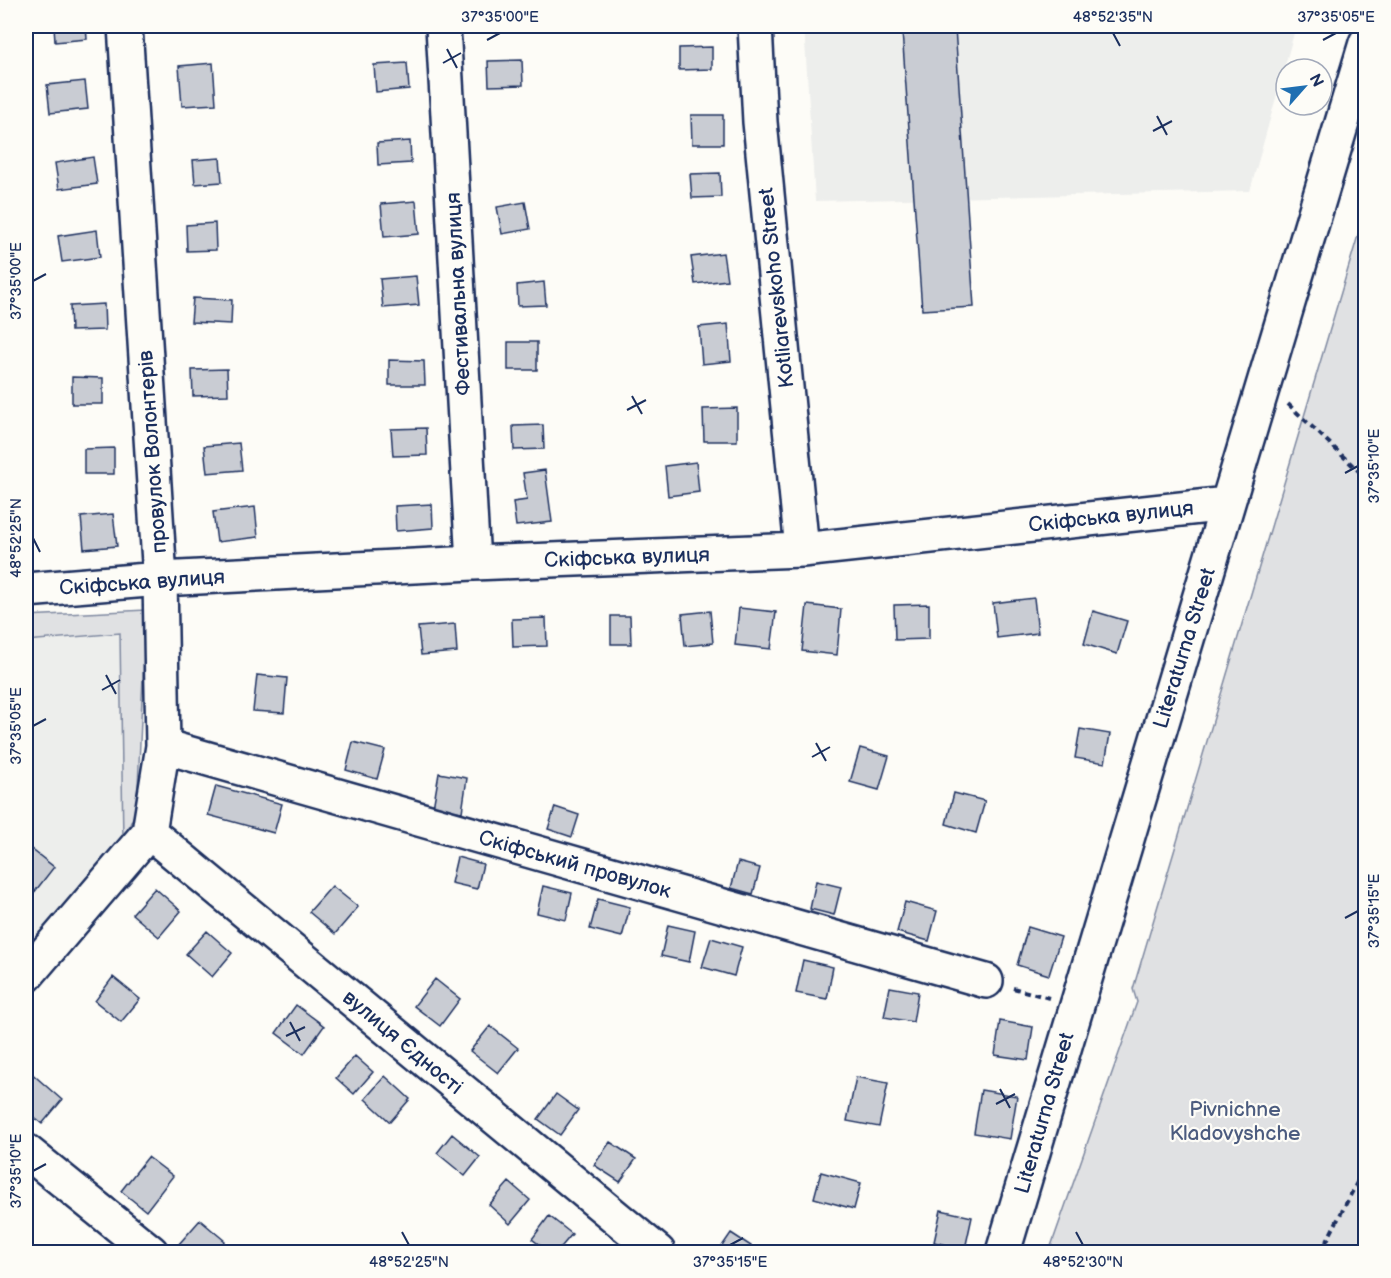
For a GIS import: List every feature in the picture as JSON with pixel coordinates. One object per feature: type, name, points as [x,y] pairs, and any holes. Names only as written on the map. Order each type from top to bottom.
[{"type":"street","name":"провулок Волонтерів","points":[[125,26],[160,579],[163,746],[149,832]]},
{"type":"street","name":"Фестивальна вулиця","points":[[443,26],[474,563]]},
{"type":"street","name":"Kotliarevskoho Street","points":[[755,26],[759,122],[802,550]]},
{"type":"street","name":"Literaturna Street","points":[[1003,1252],[1365,43]]},
{"type":"street","name":"Скіфська вулиця","points":[[26,590],[160,579],[474,563],[802,550],[1227,504]]},
{"type":"street","name":"Скіфський провулок","points":[[163,746],[986,981]]},
{"type":"street","points":[[26,976],[149,832]]},
{"type":"street","name":"вулиця Єдності","points":[[149,832],[658,1252]]},
{"type":"street","points":[[26,1152],[151,1252]]},
{"type":"path","points":[[1265,382],[1365,478]]},
{"type":"path","points":[[986,981],[1076,1006]]},
{"type":"path","points":[[1322,1252],[1365,1165]]},
{"type":"shaded area","points":[[804,26],[1296,26],[1287,57],[1274,57],[1274,105],[1250,191],[815,201]]},
{"type":"shaded area","points":[[120,633],[123,841],[26,948],[26,641]]},
{"type":"green space","name":"Pivnichne Kladovyshche","points":[[1365,212],[1365,1252],[1049,1252],[1137,1002],[1133,989]]},
{"type":"green space","points":[[146,610],[137,808],[123,841],[120,633],[26,641],[26,616]]},
{"type":"building","points":[[54,26],[86,26],[87,39],[55,42]]},
{"type":"building","points":[[175,26],[209,26],[209,29],[176,29]]},
{"type":"building","points":[[955,28],[974,307],[922,310],[902,31]]},
{"type":"building","points":[[712,47],[712,69],[679,70],[679,48]]},
{"type":"building","points":[[522,60],[523,85],[489,86],[488,61]]},
{"type":"building","points":[[213,63],[216,104],[182,106],[179,66]]},
{"type":"building","points":[[407,63],[409,89],[376,92],[374,65]]},
{"type":"building","points":[[85,81],[88,109],[50,113],[47,85]]},
{"type":"building","points":[[691,115],[723,115],[723,144],[692,144]]},
{"type":"building","points":[[410,141],[411,163],[378,165],[377,143]]},
{"type":"building","points":[[93,157],[97,184],[59,189],[55,163]]},
{"type":"building","points":[[220,158],[222,182],[195,184],[193,160]]},
{"type":"building","points":[[720,173],[721,197],[692,198],[690,174]]},
{"type":"building","points":[[416,201],[419,234],[384,237],[381,204]]},
{"type":"building","points":[[525,202],[530,229],[502,234],[497,207]]},
{"type":"building","points":[[215,223],[216,250],[187,251],[186,225]]},
{"type":"building","points":[[97,230],[100,257],[62,262],[58,236]]},
{"type":"building","points":[[723,253],[727,280],[695,284],[691,257]]},
{"type":"building","points":[[416,276],[419,305],[383,308],[380,279]]},
{"type":"building","points":[[544,282],[546,305],[518,306],[517,285]]},
{"type":"building","points":[[193,298],[232,300],[231,324],[191,322]]},
{"type":"building","points":[[104,304],[105,330],[71,331],[70,306]]},
{"type":"building","points":[[728,324],[731,361],[702,364],[699,327]]},
{"type":"building","points":[[508,342],[537,342],[537,370],[508,370]]},
{"type":"building","points":[[389,360],[424,361],[425,385],[389,385]]},
{"type":"building","points":[[227,369],[228,395],[193,396],[192,370]]},
{"type":"building","points":[[72,377],[103,378],[103,404],[72,404]]},
{"type":"building","points":[[737,408],[737,441],[704,441],[703,409]]},
{"type":"building","points":[[543,425],[544,449],[514,450],[513,426]]},
{"type":"building","points":[[426,428],[427,455],[393,456],[391,429]]},
{"type":"building","points":[[239,443],[242,470],[207,473],[204,446]]},
{"type":"building","points":[[114,448],[114,474],[84,474],[84,449]]},
{"type":"building","points":[[696,462],[699,492],[668,496],[665,466]]},
{"type":"building","points":[[545,470],[552,522],[516,526],[513,502],[527,500],[523,473]]},
{"type":"building","points":[[432,504],[433,528],[396,531],[395,506]]},
{"type":"building","points":[[255,507],[258,537],[217,542],[213,512]]},
{"type":"building","points":[[113,514],[117,546],[84,549],[81,517]]},
{"type":"building","points":[[1034,598],[1038,633],[997,638],[993,603]]},
{"type":"building","points":[[929,604],[929,639],[895,640],[894,605]]},
{"type":"building","points":[[807,605],[841,609],[837,655],[802,651]]},
{"type":"building","points":[[739,608],[776,612],[771,649],[735,645]]},
{"type":"building","points":[[710,611],[713,643],[685,646],[682,614]]},
{"type":"building","points":[[1093,611],[1127,621],[1117,654],[1084,644]]},
{"type":"building","points":[[611,616],[630,616],[631,644],[611,644]]},
{"type":"building","points":[[546,618],[547,646],[513,647],[512,619]]},
{"type":"building","points":[[455,624],[457,652],[421,655],[418,627]]},
{"type":"building","points":[[257,675],[287,678],[284,713],[253,711]]},
{"type":"building","points":[[1080,729],[1110,734],[1105,763],[1075,758]]},
{"type":"building","points":[[353,742],[385,750],[377,779],[346,770]]},
{"type":"building","points":[[860,748],[889,756],[879,790],[850,782]]},
{"type":"building","points":[[439,773],[467,778],[462,812],[433,808]]},
{"type":"building","points":[[216,786],[282,804],[274,833],[208,815]]},
{"type":"building","points":[[954,793],[985,801],[976,833],[946,824]]},
{"type":"building","points":[[555,807],[579,815],[572,837],[548,829]]},
{"type":"building","points":[[26,845],[54,867],[26,903]]},
{"type":"building","points":[[457,857],[483,864],[477,889],[451,883]]},
{"type":"building","points":[[738,862],[760,868],[753,894],[731,888]]},
{"type":"building","points":[[816,881],[841,887],[834,915],[810,909]]},
{"type":"building","points":[[332,886],[358,907],[335,934],[309,912]]},
{"type":"building","points":[[543,886],[572,893],[566,920],[537,913]]},
{"type":"building","points":[[155,888],[181,911],[159,937],[132,914]]},
{"type":"building","points":[[598,899],[630,907],[622,937],[590,929]]},
{"type":"building","points":[[905,902],[937,911],[929,941],[897,932]]},
{"type":"building","points":[[668,925],[695,931],[689,962],[661,956]]},
{"type":"building","points":[[1028,927],[1061,937],[1049,975],[1017,965]]},
{"type":"building","points":[[207,931],[232,953],[212,977],[186,954]]},
{"type":"building","points":[[711,938],[742,947],[734,976],[702,967]]},
{"type":"building","points":[[803,960],[833,967],[827,999],[796,993]]},
{"type":"building","points":[[113,977],[140,999],[121,1022],[95,1001]]},
{"type":"building","points":[[435,979],[460,999],[440,1026],[414,1006]]},
{"type":"building","points":[[890,987],[918,992],[913,1022],[884,1017]]},
{"type":"building","points":[[296,1005],[324,1026],[304,1054],[276,1033]]},
{"type":"building","points":[[1000,1021],[1033,1027],[1028,1060],[995,1055]]},
{"type":"building","points":[[490,1026],[518,1048],[498,1073],[470,1051]]},
{"type":"building","points":[[355,1056],[373,1072],[354,1094],[336,1078]]},
{"type":"building","points":[[29,1071],[62,1100],[42,1124],[26,1111],[26,1075]]},
{"type":"building","points":[[385,1076],[410,1099],[390,1122],[365,1099]]},
{"type":"building","points":[[856,1077],[888,1083],[879,1127],[847,1121]]},
{"type":"building","points":[[981,1090],[1017,1096],[1010,1139],[974,1133]]},
{"type":"building","points":[[556,1094],[578,1110],[560,1135],[538,1119]]},
{"type":"building","points":[[452,1134],[480,1157],[465,1176],[437,1153]]},
{"type":"building","points":[[610,1142],[636,1159],[620,1182],[594,1165]]},
{"type":"building","points":[[148,1157],[173,1176],[146,1211],[121,1191]]},
{"type":"building","points":[[821,1172],[861,1183],[854,1209],[814,1198]]},
{"type":"building","points":[[509,1182],[530,1200],[510,1224],[489,1205]]},
{"type":"building","points":[[941,1210],[972,1217],[965,1249],[934,1242]]},
{"type":"building","points":[[549,1216],[572,1234],[557,1252],[549,1252],[532,1239]]},
{"type":"building","points":[[200,1220],[225,1241],[215,1252],[189,1252],[179,1244]]},
{"type":"building","points":[[731,1233],[751,1246],[747,1252],[718,1252]]}]
